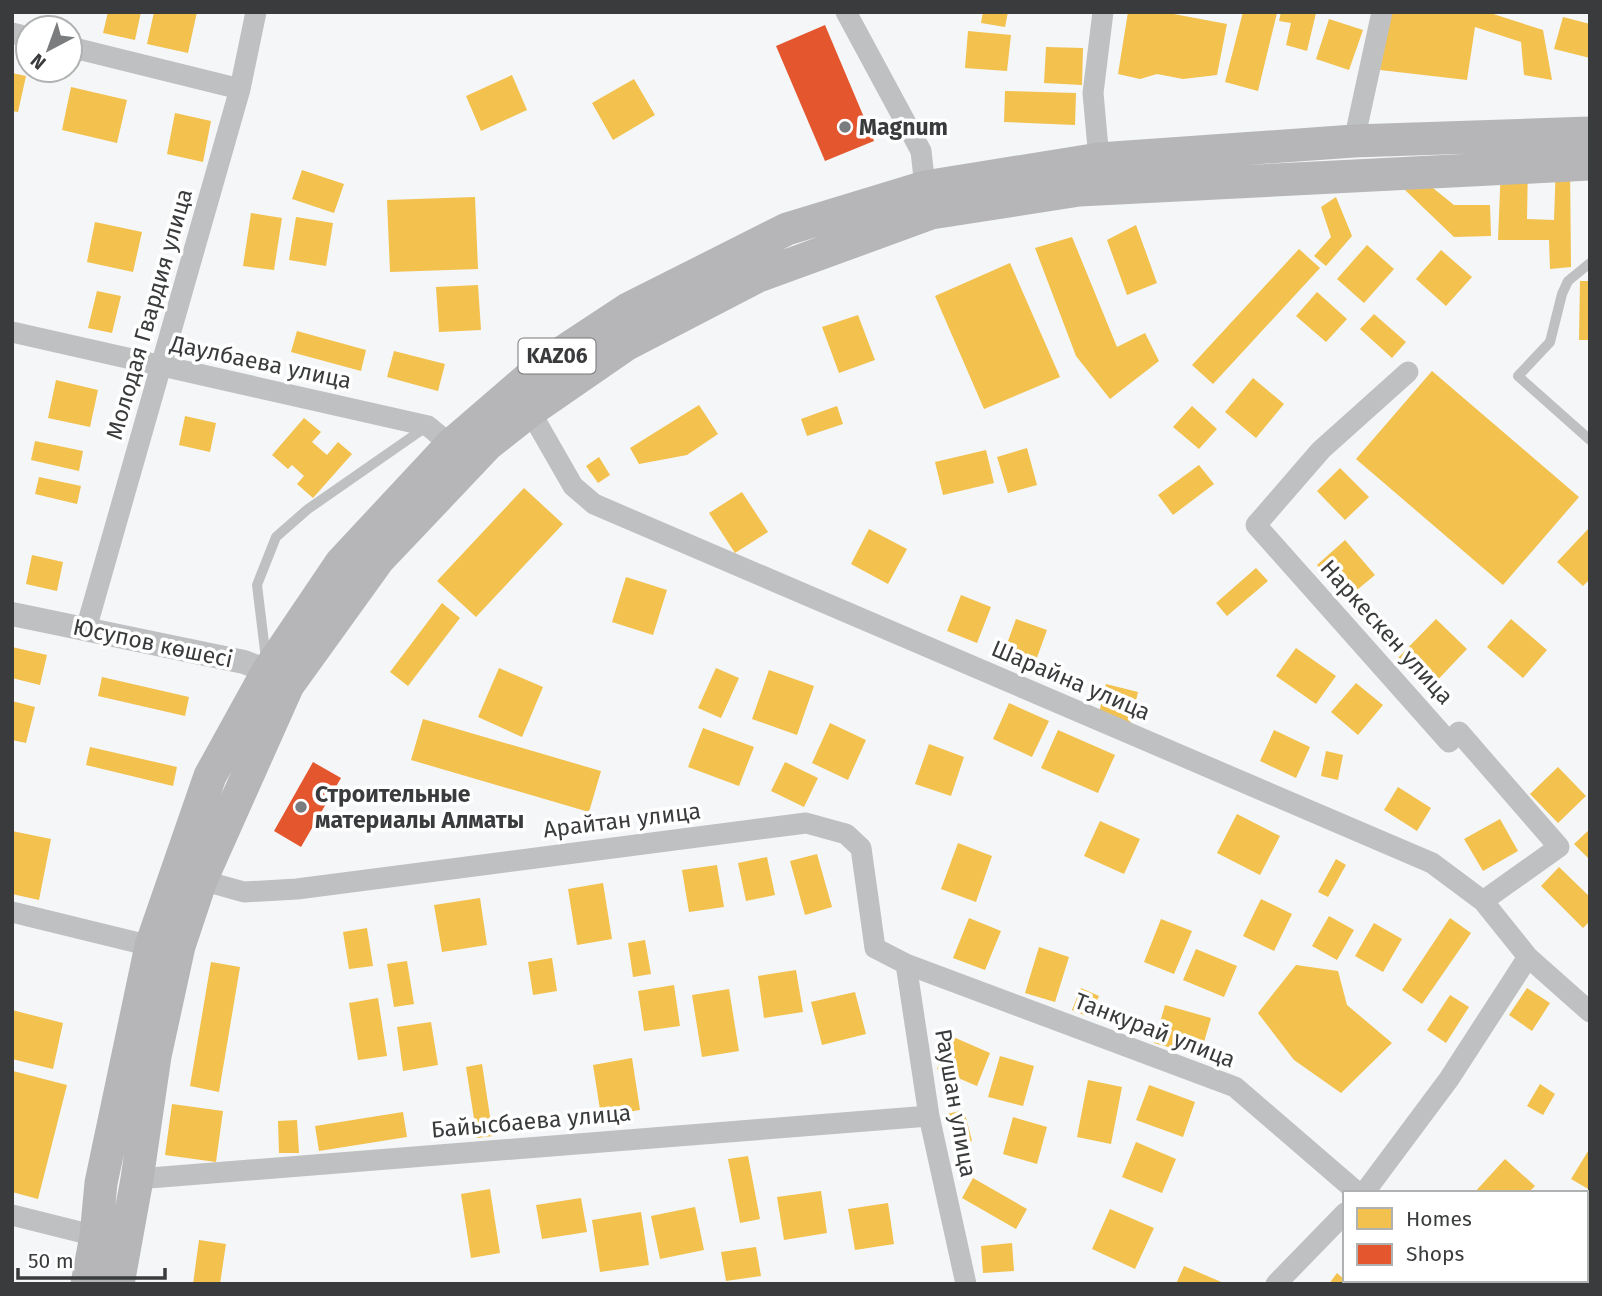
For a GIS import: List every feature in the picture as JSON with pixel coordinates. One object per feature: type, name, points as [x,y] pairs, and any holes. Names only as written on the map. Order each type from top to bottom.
[{"type":"highway","name":"KАZ06","points":[[118,1284],[155,1056],[179,946],[201,880],[278,678],[341,563],[440,435],[628,309],[787,229],[925,187],[1099,159],[1354,141],[1590,133]]},
{"type":"highway","name":"KАZ06","points":[[87,1284],[96,1236],[101,1183],[151,946],[210,776],[278,678],[378,560],[488,444],[530,411],[627,344],[756,277],[931,213],[1079,190],[1590,164]]},
{"type":"street","name":"Молодая Гвардия улица","points":[[86,629],[240,89],[256,12]]},
{"type":"street","points":[[846,12],[921,151],[925,187]]},
{"type":"street","points":[[1099,159],[1093,93],[1103,12]]},
{"type":"street","points":[[1354,141],[1382,12]]},
{"type":"street","points":[[84,50],[240,89]]},
{"type":"street","name":"Даулбаева улица","points":[[12,332],[440,435]]},
{"type":"street","name":"Наркескен улица","points":[[1408,372],[1321,450],[1256,525],[1449,742],[1459,732],[1559,847],[1483,901]]},
{"type":"street","name":"Шарайна улица","points":[[530,411],[573,486],[594,504],[1432,863],[1483,901],[1528,957],[1590,1012]]},
{"type":"street","name":"Юсупов көшесі","points":[[12,614],[244,662],[278,678]]},
{"type":"street","name":"Арайтан улица","points":[[201,880],[244,892],[297,890],[806,823],[846,834],[861,848],[875,948],[906,964]]},
{"type":"street","points":[[12,912],[151,946]]},
{"type":"street","points":[[1366,1191],[1450,1079],[1528,957]]},
{"type":"street","name":"Раушан улица","points":[[906,964],[929,1116],[966,1284]]},
{"type":"street","name":"Танкурай улица","points":[[906,964],[1235,1087],[1356,1191]]},
{"type":"street","name":"Байысбаева улица","points":[[137,1179],[929,1116]]},
{"type":"street","points":[[12,1215],[96,1236]]},
{"type":"street","points":[[1276,1284],[1343,1215]]},
{"type":"lane","points":[[1590,262],[1568,281],[1550,342],[1518,376],[1590,440]]},
{"type":"lane","points":[[278,678],[257,585],[276,537],[308,509],[440,435]]},
{"type":"building: Homes","points":[[108,12],[141,12],[135,40],[103,33]]},
{"type":"building: Homes","points":[[154,12],[197,12],[188,53],[147,44]]},
{"type":"building: Homes","points":[[983,12],[1008,12],[1005,27],[981,23]]},
{"type":"building: Homes","points":[[1128,12],[1163,12],[1227,24],[1217,75],[1183,79],[1157,74],[1140,79],[1118,74]]},
{"type":"building: Homes","points":[[1243,12],[1277,13],[1258,91],[1225,82]]},
{"type":"building: Homes","points":[[1281,12],[1316,13],[1307,51],[1286,45],[1291,23],[1279,21]]},
{"type":"building: Homes","points":[[1391,12],[1487,12],[1543,30],[1552,80],[1524,75],[1521,42],[1475,27],[1467,80],[1380,70]]},
{"type":"building: Homes","points":[[1563,17],[1590,24],[1590,58],[1554,49]]},
{"type":"building: Homes","points":[[1329,19],[1363,30],[1349,70],[1316,59]]},
{"type":"building: Homes","points":[[968,31],[1011,35],[1007,71],[965,68]]},
{"type":"building: Homes","points":[[1046,47],[1083,48],[1082,85],[1044,83]]},
{"type":"building: Homes","points":[[12,73],[14,84],[24,84],[18,112],[12,111]]},
{"type":"building: Homes","points":[[512,75],[527,110],[481,131],[466,96]]},
{"type":"building: Homes","points":[[634,79],[655,115],[613,140],[592,103]]},
{"type":"building: Homes","points":[[71,87],[127,100],[117,143],[62,130]]},
{"type":"building: Homes","points":[[1005,91],[1076,93],[1075,125],[1004,122]]},
{"type":"building: Homes","points":[[175,113],[211,121],[203,162],[167,154]]},
{"type":"building: Homes","points":[[1528,162],[1527,219],[1554,220],[1556,162],[1570,162],[1571,267],[1550,269],[1549,240],[1498,240],[1501,166]]},
{"type":"building: Homes","points":[[302,170],[344,184],[334,213],[292,199]]},
{"type":"building: Homes","points":[[1418,176],[1454,205],[1490,205],[1491,236],[1454,237],[1404,189]]},
{"type":"building: Homes","points":[[475,197],[478,269],[390,272],[387,200]]},
{"type":"building: Homes","points":[[1336,197],[1352,236],[1326,266],[1314,256],[1331,237],[1321,207]]},
{"type":"building: Homes","points":[[251,213],[282,218],[274,270],[243,266]]},
{"type":"building: Homes","points":[[296,217],[333,223],[326,266],[289,260]]},
{"type":"building: Homes","points":[[95,222],[142,232],[133,272],[87,262]]},
{"type":"building: Homes","points":[[1136,225],[1157,283],[1127,295],[1107,240]]},
{"type":"building: Homes","points":[[1072,237],[1117,347],[1145,333],[1159,361],[1110,399],[1076,356],[1035,248]]},
{"type":"building: Homes","points":[[1367,245],[1394,269],[1364,303],[1337,279]]},
{"type":"building: Homes","points":[[1299,249],[1320,268],[1213,384],[1192,365]]},
{"type":"building: Homes","points":[[1441,250],[1472,277],[1446,306],[1416,279]]},
{"type":"building: Homes","points":[[1010,263],[1060,377],[984,409],[935,296]]},
{"type":"building: Homes","points":[[1580,281],[1590,281],[1590,340],[1579,340]]},
{"type":"building: Homes","points":[[478,285],[481,330],[439,332],[436,287]]},
{"type":"building: Homes","points":[[97,291],[121,296],[112,333],[88,328]]},
{"type":"building: Homes","points":[[1317,292],[1347,319],[1326,342],[1296,316]]},
{"type":"building: Homes","points":[[1374,314],[1406,342],[1392,358],[1360,329]]},
{"type":"building: Homes","points":[[858,315],[875,360],[839,373],[822,327]]},
{"type":"building: Homes","points":[[297,331],[366,350],[361,371],[291,352]]},
{"type":"building: Homes","points":[[394,351],[445,364],[438,391],[387,377]]},
{"type":"building: Homes","points":[[1432,371],[1579,497],[1503,585],[1356,459]]},
{"type":"building: Homes","points":[[1253,378],[1284,404],[1256,438],[1225,412]]},
{"type":"building: Homes","points":[[56,380],[98,390],[90,427],[48,418]]},
{"type":"building: Homes","points":[[699,405],[718,434],[687,455],[639,464],[630,448]]},
{"type":"building: Homes","points":[[837,406],[843,424],[807,436],[801,419]]},
{"type":"building: Homes","points":[[1192,406],[1217,429],[1199,449],[1173,427]]},
{"type":"building: Homes","points":[[185,416],[216,423],[210,452],[179,445]]},
{"type":"building: Homes","points":[[304,418],[321,432],[312,442],[327,455],[338,442],[352,454],[313,498],[297,484],[304,476],[292,465],[288,469],[272,455]]},
{"type":"building: Homes","points":[[35,441],[83,451],[79,471],[31,460]]},
{"type":"building: Homes","points":[[1027,448],[1037,485],[1008,493],[997,457]]},
{"type":"building: Homes","points":[[986,450],[994,483],[943,495],[935,462]]},
{"type":"building: Homes","points":[[599,457],[610,475],[598,483],[586,466]]},
{"type":"building: Homes","points":[[1199,465],[1214,484],[1173,515],[1158,495]]},
{"type":"building: Homes","points":[[1340,468],[1369,497],[1345,520],[1317,491]]},
{"type":"building: Homes","points":[[39,477],[81,486],[77,504],[35,494]]},
{"type":"building: Homes","points":[[524,488],[563,524],[476,617],[437,581]]},
{"type":"building: Homes","points":[[742,492],[768,532],[735,553],[709,513]]},
{"type":"building: Homes","points":[[1590,527],[1590,579],[1583,586],[1557,562]]},
{"type":"building: Homes","points":[[869,529],[907,549],[888,584],[851,564]]},
{"type":"building: Homes","points":[[1345,540],[1375,575],[1346,599],[1317,565]]},
{"type":"building: Homes","points":[[32,555],[63,562],[57,591],[26,584]]},
{"type":"building: Homes","points":[[1256,568],[1268,581],[1227,616],[1216,603]]},
{"type":"building: Homes","points":[[626,577],[667,590],[653,635],[612,622]]},
{"type":"building: Homes","points":[[961,595],[991,607],[977,643],[947,631]]},
{"type":"building: Homes","points":[[442,603],[460,618],[408,686],[390,672]]},
{"type":"building: Homes","points":[[1016,619],[1047,630],[1035,663],[1004,652]]},
{"type":"building: Homes","points":[[1436,619],[1467,649],[1429,689],[1397,659]]},
{"type":"building: Homes","points":[[1511,619],[1547,650],[1523,678],[1487,647]]},
{"type":"building: Homes","points":[[12,647],[47,655],[40,685],[12,678]]},
{"type":"building: Homes","points":[[1296,648],[1336,676],[1316,704],[1276,676]]},
{"type":"building: Homes","points":[[499,668],[543,687],[522,737],[478,717]]},
{"type":"building: Homes","points":[[716,668],[739,678],[721,718],[698,708]]},
{"type":"building: Homes","points":[[769,670],[814,686],[797,735],[752,719]]},
{"type":"building: Homes","points":[[102,677],[189,697],[185,716],[98,696]]},
{"type":"building: Homes","points":[[1356,683],[1383,705],[1358,735],[1331,712]]},
{"type":"building: Homes","points":[[1106,684],[1138,692],[1130,725],[1098,717]]},
{"type":"building: Homes","points":[[12,701],[35,707],[26,743],[12,740]]},
{"type":"building: Homes","points":[[1009,703],[1049,721],[1032,757],[993,739]]},
{"type":"building: Homes","points":[[423,719],[601,771],[589,812],[411,760]]},
{"type":"building: Homes","points":[[830,723],[866,740],[848,780],[812,763]]},
{"type":"building: Homes","points":[[703,728],[754,747],[739,786],[688,767]]},
{"type":"building: Homes","points":[[1058,730],[1115,755],[1098,793],[1041,768]]},
{"type":"building: Homes","points":[[1274,730],[1310,747],[1296,778],[1260,761]]},
{"type":"building: Homes","points":[[929,744],[964,757],[951,796],[915,784]]},
{"type":"building: Homes","points":[[90,747],[177,767],[173,786],[86,765]]},
{"type":"building: Homes","points":[[1326,751],[1343,755],[1338,780],[1321,776]]},
{"type":"building: Homes","points":[[785,762],[818,778],[804,807],[771,791]]},
{"type":"building: Homes","points":[[1558,767],[1586,796],[1558,823],[1530,794]]},
{"type":"building: Homes","points":[[1398,787],[1431,808],[1417,831],[1384,810]]},
{"type":"building: Homes","points":[[1237,814],[1280,836],[1260,875],[1217,853]]},
{"type":"building: Homes","points":[[1500,819],[1518,851],[1483,871],[1464,839]]},
{"type":"building: Homes","points":[[1100,821],[1140,839],[1124,874],[1084,856]]},
{"type":"building: Homes","points":[[1590,829],[1590,860],[1574,844]]},
{"type":"building: Homes","points":[[12,831],[51,839],[39,900],[12,894]]},
{"type":"building: Homes","points":[[958,843],[992,856],[976,902],[941,889]]},
{"type":"building: Homes","points":[[817,854],[832,907],[805,915],[790,861]]},
{"type":"building: Homes","points":[[767,857],[775,895],[746,901],[738,863]]},
{"type":"building: Homes","points":[[1336,859],[1346,865],[1328,897],[1318,892]]},
{"type":"building: Homes","points":[[717,865],[724,907],[689,912],[682,870]]},
{"type":"building: Homes","points":[[1559,867],[1590,897],[1590,921],[1583,928],[1541,886]]},
{"type":"building: Homes","points":[[603,883],[612,939],[577,945],[568,889]]},
{"type":"building: Homes","points":[[480,898],[487,945],[442,952],[434,905]]},
{"type":"building: Homes","points":[[1261,899],[1292,914],[1274,951],[1243,936]]},
{"type":"building: Homes","points":[[1329,916],[1354,930],[1337,960],[1312,946]]},
{"type":"building: Homes","points":[[969,918],[1001,931],[985,970],[953,958]]},
{"type":"building: Homes","points":[[1450,918],[1471,933],[1422,1004],[1402,990]]},
{"type":"building: Homes","points":[[1161,919],[1192,931],[1174,974],[1144,962]]},
{"type":"building: Homes","points":[[1374,923],[1402,939],[1383,972],[1355,956]]},
{"type":"building: Homes","points":[[367,928],[373,966],[349,969],[343,932]]},
{"type":"building: Homes","points":[[645,940],[651,974],[633,977],[628,943]]},
{"type":"building: Homes","points":[[1039,947],[1069,957],[1055,1002],[1025,993]]},
{"type":"building: Homes","points":[[1196,949],[1237,966],[1224,997],[1183,980]]},
{"type":"building: Homes","points":[[552,958],[557,991],[533,995],[528,962]]},
{"type":"building: Homes","points":[[407,961],[414,1004],[394,1007],[387,964]]},
{"type":"building: Homes","points":[[211,962],[240,967],[219,1092],[190,1086]]},
{"type":"building: Homes","points":[[1296,965],[1338,971],[1347,1005],[1392,1043],[1341,1093],[1294,1060],[1258,1013]]},
{"type":"building: Homes","points":[[796,970],[803,1012],[764,1018],[758,976]]},
{"type":"building: Homes","points":[[674,985],[680,1026],[644,1031],[638,991]]},
{"type":"building: Homes","points":[[1081,988],[1099,996],[1089,1017],[1072,1010]]},
{"type":"building: Homes","points":[[1527,988],[1550,1003],[1532,1031],[1509,1015]]},
{"type":"building: Homes","points":[[729,989],[739,1051],[702,1057],[692,995]]},
{"type":"building: Homes","points":[[855,992],[866,1034],[822,1045],[811,1002]]},
{"type":"building: Homes","points":[[1450,995],[1469,1007],[1446,1043],[1427,1030]]},
{"type":"building: Homes","points":[[378,998],[387,1056],[358,1060],[349,1003]]},
{"type":"building: Homes","points":[[1165,1005],[1211,1018],[1200,1056],[1154,1043]]},
{"type":"building: Homes","points":[[12,1010],[63,1023],[53,1069],[12,1059]]},
{"type":"building: Homes","points":[[431,1022],[438,1065],[403,1071],[397,1027]]},
{"type":"building: Homes","points":[[951,1036],[990,1053],[977,1086],[937,1069]]},
{"type":"building: Homes","points":[[1000,1056],[1034,1066],[1023,1106],[988,1097]]},
{"type":"building: Homes","points":[[632,1058],[640,1110],[601,1116],[593,1065]]},
{"type":"building: Homes","points":[[482,1064],[493,1136],[477,1138],[466,1067]]},
{"type":"building: Homes","points":[[13,1071],[67,1085],[38,1199],[12,1192]]},
{"type":"building: Homes","points":[[1088,1080],[1122,1087],[1111,1144],[1077,1137]]},
{"type":"building: Homes","points":[[1540,1084],[1555,1094],[1543,1115],[1527,1106]]},
{"type":"building: Homes","points":[[1149,1085],[1195,1102],[1183,1137],[1136,1120]]},
{"type":"building: Homes","points":[[172,1104],[223,1111],[216,1162],[165,1155]]},
{"type":"building: Homes","points":[[964,1110],[972,1141],[955,1145],[947,1114]]},
{"type":"building: Homes","points":[[403,1112],[407,1137],[319,1151],[315,1126]]},
{"type":"building: Homes","points":[[1013,1117],[1047,1127],[1037,1164],[1003,1154]]},
{"type":"building: Homes","points":[[297,1120],[299,1153],[279,1153],[278,1121]]},
{"type":"building: Homes","points":[[1136,1142],[1176,1159],[1162,1193],[1122,1177]]},
{"type":"building: Homes","points":[[1590,1148],[1590,1190],[1571,1179]]},
{"type":"building: Homes","points":[[748,1156],[760,1219],[740,1223],[728,1159]]},
{"type":"building: Homes","points":[[1505,1159],[1535,1186],[1530,1191],[1476,1191]]},
{"type":"building: Homes","points":[[973,1178],[1027,1209],[1016,1229],[962,1198]]},
{"type":"building: Homes","points":[[490,1189],[500,1253],[471,1258],[461,1194]]},
{"type":"building: Homes","points":[[821,1191],[827,1233],[784,1240],[777,1197]]},
{"type":"building: Homes","points":[[581,1198],[587,1232],[542,1239],[536,1205]]},
{"type":"building: Homes","points":[[888,1203],[894,1244],[855,1250],[848,1209]]},
{"type":"building: Homes","points":[[695,1207],[704,1250],[660,1259],[651,1216]]},
{"type":"building: Homes","points":[[1110,1209],[1154,1228],[1135,1269],[1092,1249]]},
{"type":"building: Homes","points":[[641,1212],[649,1265],[600,1272],[592,1220]]},
{"type":"building: Homes","points":[[199,1240],[226,1244],[220,1284],[193,1284]]},
{"type":"building: Homes","points":[[1012,1243],[1014,1271],[983,1273],[981,1246]]},
{"type":"building: Homes","points":[[1588,1245],[1590,1279],[1587,1284],[1576,1282],[1588,1282]]},
{"type":"building: Homes","points":[[756,1247],[761,1276],[726,1281],[721,1252]]},
{"type":"building: Homes","points":[[1184,1266],[1226,1284],[1176,1284]]},
{"type":"building: Homes","points":[[1337,1273],[1343,1282],[1351,1284],[1329,1284]]},
{"type":"building: Homes","points":[[1523,1282],[1545,1282],[1544,1284],[1522,1284]]},
{"type":"building: Shops","points":[[825,25],[874,141],[825,161],[776,46]]},
{"type":"building: Shops","points":[[313,762],[341,778],[301,847],[274,831]]},
{"type":"place","name":"Magnum","points":[[845,127]]},
{"type":"place","name":"Строительные материалы Алматы","points":[[301,807]]}]
